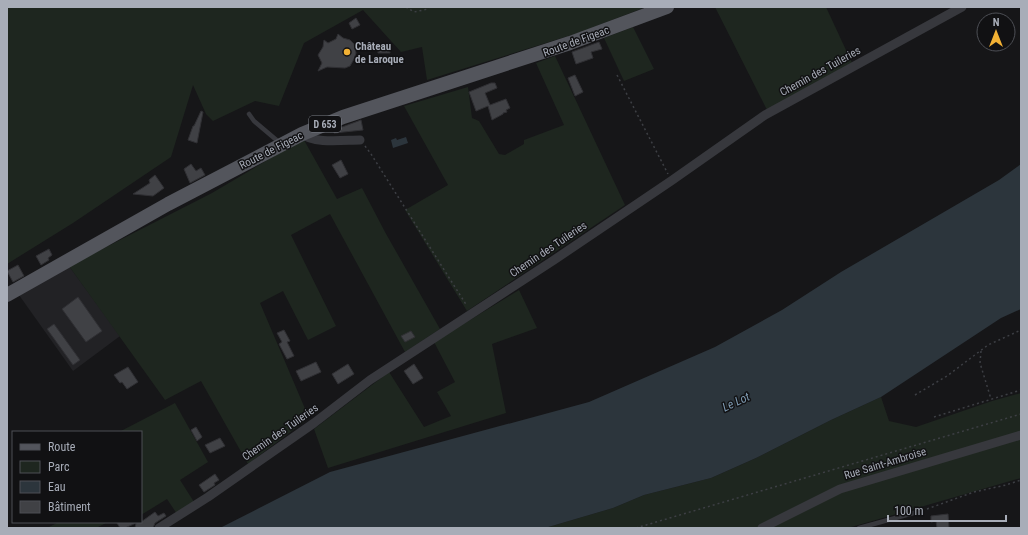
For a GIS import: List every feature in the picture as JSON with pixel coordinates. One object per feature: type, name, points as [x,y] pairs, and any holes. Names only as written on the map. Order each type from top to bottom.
[{"type":"main road","name":"Route de Figeac","points":[[7,295],[168,204],[302,134],[343,117],[570,43],[668,7]]},
{"type":"street","name":"Chemin des Tuileries","points":[[159,528],[208,497],[308,428],[370,380],[671,181],[765,115],[962,7]]},
{"type":"street","points":[[302,134],[305,137],[324,140],[360,140]]},
{"type":"street","name":"Rue Saint-Ambroise","points":[[762,528],[840,489],[1021,435]]},
{"type":"lane","points":[[249,114],[254,121],[281,145]]},
{"type":"lane","points":[[859,528],[921,511]]},
{"type":"path","points":[[406,7],[414,12],[428,9],[430,7]]},
{"type":"path","points":[[617,75],[671,181]]},
{"type":"path","points":[[360,140],[371,154],[472,313]]},
{"type":"path","points":[[915,395],[947,376],[988,345],[1021,330]]},
{"type":"path","points":[[981,350],[980,363],[991,399]]},
{"type":"path","points":[[934,417],[1021,390]]},
{"type":"path","points":[[636,528],[1021,414]]},
{"type":"path","points":[[921,511],[974,492],[1021,480]]},
{"type":"shaded area","points":[[69,266],[120,336],[73,371],[19,295]]},
{"type":"green space","points":[[7,7],[646,7],[578,33],[427,80],[422,47],[401,52],[363,10],[304,43],[279,106],[255,101],[213,121],[206,114],[193,85],[171,157],[73,223],[7,264]]},
{"type":"green space","points":[[715,7],[826,7],[852,63],[767,110]]},
{"type":"green space","points":[[633,27],[654,69],[624,81],[604,38]]},
{"type":"green space","points":[[555,56],[625,205],[467,311],[405,210],[448,185],[404,106],[468,87],[472,118],[479,121],[499,154],[505,155],[524,144],[524,140],[564,125],[536,63]]},
{"type":"green space","points":[[304,140],[337,199],[362,188],[440,329],[405,352],[330,214],[291,235],[336,326],[308,340],[283,291],[260,303],[309,418],[248,464],[201,381],[165,400],[69,266],[212,193]]},
{"type":"green space","points":[[519,290],[537,328],[492,344],[506,413],[328,468],[314,429],[389,372],[424,427],[451,416],[437,392],[455,382],[434,342]]},
{"type":"green space","points":[[1021,393],[1021,478],[848,528],[545,528],[613,508],[644,495],[711,478],[756,458],[831,420],[881,397],[889,421],[916,427],[992,401]]},
{"type":"green space","points":[[175,403],[208,462],[180,480],[194,502],[177,514],[167,499],[142,514],[142,431],[121,431]]},
{"type":"green space","points":[[57,523],[106,523],[96,528],[47,528]]},
{"type":"water","points":[[406,137],[408,143],[393,148],[391,140]]},
{"type":"water","name":"Le Lot","points":[[1021,164],[1021,309],[1001,318],[881,397],[831,420],[756,458],[711,478],[644,495],[613,508],[545,528],[220,528],[330,472],[589,402],[715,347],[782,310],[841,272],[999,180]]},
{"type":"building","points":[[356,18],[360,25],[352,29],[349,23]]},
{"type":"building","name":"Château de Laroque","points":[[338,34],[343,38],[350,40],[354,44],[356,53],[354,59],[350,66],[345,68],[327,67],[318,71],[322,63],[318,55],[323,47],[324,40],[328,43],[336,39]]},
{"type":"building","points":[[599,42],[602,49],[591,52],[593,58],[576,64],[572,52]]},
{"type":"building","points":[[389,45],[390,53],[378,53],[378,46]]},
{"type":"building","points":[[575,75],[583,92],[575,96],[568,78]]},
{"type":"building","points":[[491,83],[495,83],[497,88],[485,93],[490,105],[506,99],[510,108],[506,110],[507,112],[492,120],[488,106],[476,111],[469,92]]},
{"type":"building","points":[[201,111],[203,112],[197,143],[188,140]]},
{"type":"building","points":[[361,120],[363,130],[334,133],[334,130]]},
{"type":"building","points":[[341,160],[348,174],[340,178],[332,165]]},
{"type":"building","points":[[191,164],[196,171],[201,168],[205,175],[190,183],[184,169]]},
{"type":"building","points":[[155,175],[164,188],[153,196],[133,194],[150,183],[149,180]]},
{"type":"building","points":[[49,249],[52,255],[48,258],[49,260],[41,265],[36,256]]},
{"type":"building","points":[[18,265],[24,276],[13,282],[7,271]]},
{"type":"building","points":[[78,297],[102,331],[86,342],[62,309]]},
{"type":"building","points":[[54,324],[80,360],[73,365],[47,329]]},
{"type":"building","points":[[284,330],[290,341],[287,342],[294,356],[287,359],[279,344],[282,342],[277,333]]},
{"type":"building","points":[[411,331],[415,337],[405,342],[401,336]]},
{"type":"building","points":[[316,362],[321,372],[301,381],[296,371]]},
{"type":"building","points":[[348,364],[354,374],[338,384],[332,374]]},
{"type":"building","points":[[414,364],[423,378],[413,384],[404,371]]},
{"type":"building","points":[[128,367],[138,382],[127,389],[114,375]]},
{"type":"building","points":[[196,427],[202,437],[197,441],[191,430]]},
{"type":"building","points":[[220,438],[225,446],[210,453],[205,445]]},
{"type":"building","points":[[215,474],[219,480],[214,483],[215,485],[204,492],[199,485]]},
{"type":"building","points":[[155,512],[158,516],[164,513],[166,516],[155,523],[153,528],[135,528],[136,523],[142,523],[142,521]]},
{"type":"building","points":[[948,514],[949,528],[937,528],[936,521],[931,522],[931,516]]},
{"type":"building","points":[[117,523],[136,523],[125,528],[120,528]]},
{"type":"place","name":"Château de Laroque","points":[[347,52]]}]
